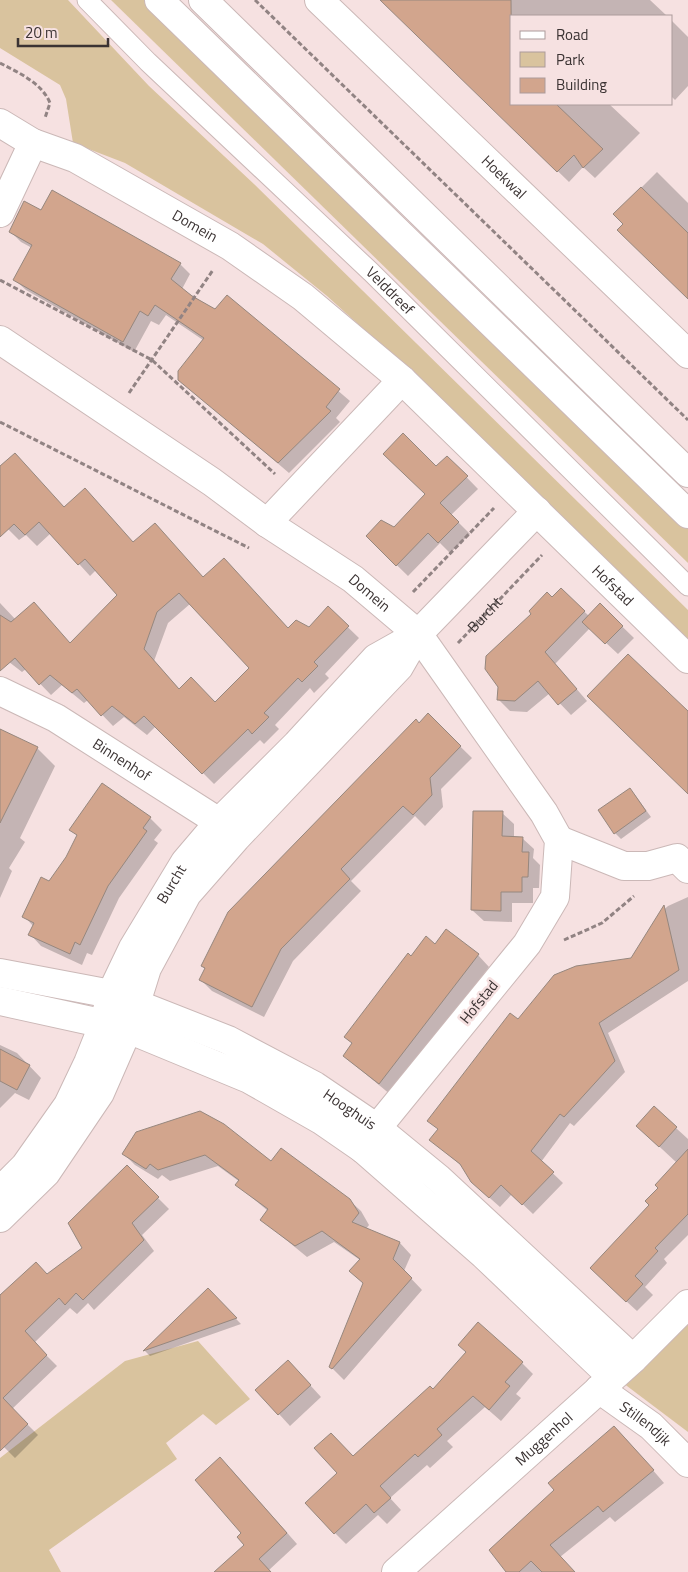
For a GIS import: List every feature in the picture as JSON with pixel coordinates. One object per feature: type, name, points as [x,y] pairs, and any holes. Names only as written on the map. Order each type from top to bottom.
[{"type":"street","points":[[159,0],[688,514]]},
{"type":"street","points":[[203,0],[688,473]]},
{"type":"street","name":"Hoekwal","points":[[319,0],[688,354]]},
{"type":"street","name":"Domein","points":[[0,123],[33,143],[76,158],[230,246],[303,298],[402,380],[536,511]]},
{"type":"street","points":[[0,213],[33,143]]},
{"type":"street","name":"Domein","points":[[0,340],[212,482],[267,523],[353,579],[418,634]]},
{"type":"street","points":[[267,523],[402,380]]},
{"type":"street","name":"Hofstad","points":[[536,511],[688,659]]},
{"type":"street","name":"Burcht","points":[[0,1190],[25,1166],[68,1105],[116,1026],[137,1003],[147,968],[187,894],[227,830],[297,744],[376,658],[418,634],[536,511]]},
{"type":"street","points":[[418,634],[544,813],[559,840],[624,866],[648,866],[677,858],[688,869]]},
{"type":"street","name":"Binnenhof","points":[[0,691],[56,718],[227,830]]},
{"type":"street","name":"Burcht","points":[[0,1218],[46,1172],[100,1092],[116,1026],[111,994],[133,948],[184,862],[227,830]]},
{"type":"street","name":"Hofstad","points":[[370,1138],[527,944],[555,897],[559,840]]},
{"type":"street","name":"Hooghuis","points":[[0,973],[111,994],[137,1003],[228,1040],[315,1086],[370,1138],[606,1383]]},
{"type":"street","name":"Hooghuis","points":[[0,1001],[116,1026],[249,1079],[321,1120],[370,1138],[438,1178],[633,1359]]},
{"type":"street","name":"Muggenhol","points":[[396,1572],[633,1359],[688,1304]]},
{"type":"street","name":"Stillendijk","points":[[606,1383],[688,1463]]},
{"type":"lane","name":"Velddreef","points":[[88,0],[148,62],[370,272],[688,586]]},
{"type":"path","points":[[255,0],[688,420]]},
{"type":"path","points":[[0,63],[22,75],[46,92],[50,103],[33,143]]},
{"type":"path","points":[[112,416],[230,246]]},
{"type":"path","points":[[0,280],[152,360],[295,493]]},
{"type":"path","points":[[0,422],[248,548],[267,523]]},
{"type":"path","name":"Burcht","points":[[438,663],[562,535]]},
{"type":"path","points":[[560,942],[602,923],[639,891]]},
{"type":"green space","points":[[0,0],[68,0],[149,86],[254,184],[688,610],[688,643],[379,343],[327,296],[263,244],[125,163],[73,143],[66,99],[60,85],[0,48]]},
{"type":"green space","points":[[111,0],[150,0],[688,524],[688,563]]},
{"type":"green space","points":[[688,1320],[688,1432],[623,1383]]},
{"type":"green space","points":[[198,1341],[250,1399],[216,1425],[203,1414],[166,1443],[177,1459],[49,1550],[61,1572],[0,1572],[0,1458],[125,1361]]},
{"type":"building","points":[[380,0],[511,0],[510,105],[557,105],[603,149],[583,168],[574,155],[557,172]]},
{"type":"building","points":[[641,187],[688,233],[688,299],[617,230],[623,224],[613,214]]},
{"type":"building","points":[[52,190],[181,263],[171,279],[192,296],[215,309],[227,295],[340,389],[326,407],[331,411],[278,463],[178,380],[178,371],[204,338],[155,305],[148,316],[140,311],[123,342],[13,280],[32,245],[9,232],[24,201],[41,210]]},
{"type":"building","points":[[403,433],[436,466],[447,456],[468,476],[440,503],[459,522],[438,543],[428,533],[396,566],[366,536],[381,520],[394,527],[425,494],[383,454]]},
{"type":"building","points":[[15,453],[64,507],[85,488],[133,542],[155,523],[203,577],[224,558],[288,628],[296,620],[309,627],[328,606],[349,626],[314,662],[318,666],[302,682],[298,678],[264,713],[269,717],[252,734],[248,729],[202,774],[144,716],[135,724],[112,706],[101,716],[77,689],[72,693],[50,675],[39,685],[15,658],[0,671],[0,615],[11,622],[34,602],[70,643],[117,595],[85,559],[78,565],[39,522],[25,535],[14,524],[0,537],[0,466]],"holes":[[[179,593],[249,668],[215,702],[191,677],[179,689],[144,649],[157,612]]]},
{"type":"building","points":[[561,588],[585,611],[545,652],[577,689],[558,705],[538,681],[515,701],[497,700],[498,687],[485,669],[486,656],[531,614],[529,611],[547,592],[552,597]]},
{"type":"building","points":[[600,603],[623,626],[605,644],[582,622]]},
{"type":"building","points":[[628,654],[688,711],[688,794],[587,696]]},
{"type":"building","points":[[428,713],[461,746],[430,778],[432,795],[413,815],[403,806],[341,869],[350,879],[281,949],[252,1007],[199,980],[205,968],[201,966],[228,912],[416,719],[419,723]]},
{"type":"building","points":[[0,729],[38,747],[0,823]]},
{"type":"building","points":[[102,783],[151,817],[143,828],[147,831],[108,886],[80,945],[75,942],[70,954],[28,935],[34,923],[22,917],[41,877],[49,881],[66,857],[77,835],[69,830]]},
{"type":"building","points":[[630,788],[646,811],[614,834],[598,810]]},
{"type":"building","points":[[473,811],[503,811],[502,836],[523,837],[522,852],[529,852],[528,877],[522,877],[522,892],[501,892],[501,911],[471,910]]},
{"type":"building","points":[[664,905],[679,970],[599,1023],[615,1061],[564,1117],[560,1114],[531,1151],[554,1172],[522,1205],[501,1185],[489,1198],[471,1182],[460,1164],[429,1140],[438,1129],[427,1121],[510,1013],[518,1019],[554,975],[576,966],[631,958]]},
{"type":"building","points":[[446,929],[479,954],[379,1084],[343,1056],[352,1043],[344,1037],[408,953],[411,956],[426,936],[435,944]]},
{"type":"building","points":[[0,1049],[30,1065],[17,1090],[0,1081]]},
{"type":"building","points":[[654,1106],[677,1127],[659,1147],[636,1126]]},
{"type":"building","points":[[200,1111],[224,1124],[271,1161],[281,1148],[350,1199],[359,1213],[352,1222],[400,1242],[393,1259],[412,1278],[332,1369],[329,1367],[363,1283],[349,1271],[360,1259],[322,1231],[295,1246],[260,1220],[268,1209],[235,1185],[239,1180],[205,1155],[158,1170],[150,1164],[146,1169],[122,1154],[136,1132]]},
{"type":"building","points":[[688,1149],[688,1214],[655,1248],[658,1251],[635,1276],[643,1284],[626,1302],[590,1268],[649,1205],[645,1201],[658,1188],[655,1185]]},
{"type":"building","points":[[127,1165],[159,1197],[132,1223],[144,1240],[83,1300],[76,1293],[65,1305],[59,1298],[25,1331],[47,1355],[3,1398],[28,1424],[0,1451],[0,1295],[36,1262],[47,1274],[82,1248],[68,1223]]},
{"type":"building","points":[[208,1288],[237,1318],[143,1351]]},
{"type":"building","points":[[478,1322],[523,1362],[505,1382],[510,1386],[489,1410],[473,1396],[437,1429],[442,1435],[418,1457],[415,1454],[380,1486],[391,1498],[374,1513],[366,1504],[334,1534],[305,1503],[337,1473],[314,1448],[331,1433],[353,1456],[430,1386],[433,1389],[466,1352],[458,1345]]},
{"type":"building","points":[[288,1360],[311,1385],[278,1415],[255,1390]]},
{"type":"building","points":[[614,1426],[654,1470],[603,1512],[598,1506],[550,1545],[575,1572],[542,1572],[531,1561],[519,1572],[506,1572],[489,1550],[554,1490],[548,1483]]},
{"type":"building","points":[[220,1457],[287,1533],[259,1559],[271,1572],[214,1572],[244,1545],[237,1537],[241,1533],[195,1480]]}]
